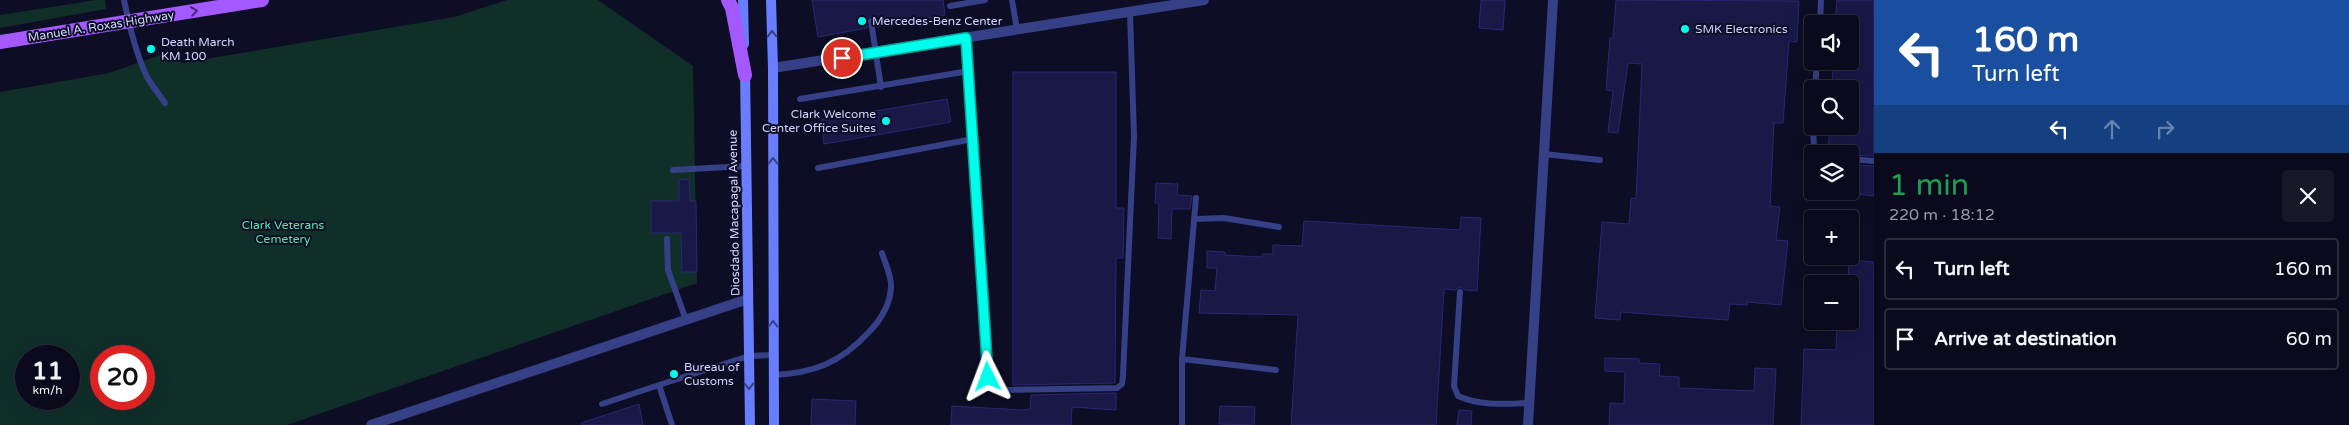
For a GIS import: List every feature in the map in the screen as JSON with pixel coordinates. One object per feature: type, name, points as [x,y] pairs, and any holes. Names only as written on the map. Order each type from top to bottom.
[{"type":"main road","name":"Manuel A. Roxas Highway","points":[[0,42],[262,0]]},
{"type":"main road","points":[[728,0],[732,8],[745,75]]},
{"type":"main road","name":"Diosdado Macapagal Avenue","points":[[743,0],[750,425]]},
{"type":"main road","points":[[771,0],[774,68],[774,425]]},
{"type":"street","points":[[774,68],[1204,0]]},
{"type":"street","points":[[1528,425],[1554,0]]},
{"type":"street","points":[[370,425],[748,299]]},
{"type":"lane","points":[[124,0],[129,22],[148,78],[165,103]]},
{"type":"lane","points":[[950,6],[985,0]]},
{"type":"lane","points":[[1012,0],[1016,30]]},
{"type":"lane","points":[[1821,15],[1822,0]]},
{"type":"lane","points":[[966,38],[988,377],[994,385],[1005,390],[1117,388],[1122,384],[1123,376],[1134,136],[1130,13]]},
{"type":"lane","points":[[871,21],[881,87]]},
{"type":"lane","points":[[800,99],[969,71]]},
{"type":"lane","points":[[818,168],[974,139]]},
{"type":"lane","points":[[1544,154],[1600,160]]},
{"type":"lane","points":[[1859,160],[1874,161]]},
{"type":"lane","points":[[673,170],[746,166]]},
{"type":"lane","points":[[1182,425],[1182,359],[1196,198]]},
{"type":"lane","points":[[1194,219],[1224,218],[1279,227]]},
{"type":"lane","points":[[667,239],[668,270],[686,320]]},
{"type":"lane","points":[[774,375],[798,374],[832,362],[851,351],[872,330],[885,314],[892,285],[882,253]]},
{"type":"lane","points":[[1460,292],[1454,386],[1458,396],[1497,404],[1529,403]]},
{"type":"lane","points":[[602,404],[749,356],[773,356]]},
{"type":"lane","points":[[1182,359],[1276,370]]},
{"type":"lane","points":[[659,385],[672,425]]},
{"type":"green space","points":[[105,0],[106,9],[0,28],[0,15]]},
{"type":"green space","name":"Clark Veterans Cemetery","points":[[507,0],[598,0],[693,66],[697,283],[287,425],[0,425],[0,92],[109,73],[169,52],[182,63],[454,17]]},
{"type":"building","name":"Mercedes-Benz Center","points":[[812,0],[943,0],[945,15],[877,27],[875,18],[870,16],[866,20],[867,28],[818,37]]},
{"type":"building","points":[[1481,0],[1505,0],[1503,30],[1479,28]]},
{"type":"building","points":[[1616,0],[1799,1],[1797,42],[1789,41],[1783,123],[1774,123],[1770,206],[1780,207],[1776,240],[1788,241],[1781,305],[1747,302],[1747,305],[1730,304],[1728,320],[1621,312],[1620,320],[1595,318],[1602,222],[1629,224],[1631,198],[1636,199],[1642,64],[1628,63],[1618,133],[1608,132],[1613,91],[1606,90],[1610,38],[1613,38]]},
{"type":"building","points":[[1837,0],[1874,0],[1874,156],[1859,155],[1859,145],[1829,145],[1829,135],[1859,135],[1859,80],[1832,80],[1833,70],[1859,70],[1859,15],[1836,15]]},
{"type":"building","points":[[1013,72],[1116,72],[1116,208],[1124,208],[1123,258],[1116,258],[1115,383],[1013,385]]},
{"type":"building","name":"Clark Welcome Center Office Suites","points":[[947,99],[951,122],[824,144],[821,120]]},
{"type":"building","points":[[1859,165],[1874,166],[1874,196],[1859,194]]},
{"type":"building","points":[[689,179],[690,201],[696,201],[697,272],[682,272],[681,233],[651,233],[651,201],[679,201],[679,180]]},
{"type":"building","points":[[1156,183],[1178,184],[1177,195],[1192,196],[1190,209],[1172,209],[1171,239],[1158,238],[1159,203],[1155,203]]},
{"type":"building","points":[[1461,217],[1481,218],[1477,291],[1465,290],[1460,287],[1456,290],[1444,289],[1436,425],[1291,425],[1298,315],[1199,313],[1201,290],[1215,291],[1217,268],[1207,268],[1207,251],[1225,252],[1225,255],[1262,257],[1262,254],[1273,254],[1273,245],[1302,246],[1304,221],[1460,230]]},
{"type":"building","points":[[1859,261],[1874,262],[1874,425],[1801,425],[1804,349],[1836,350],[1837,330],[1859,330],[1859,275],[1848,275],[1849,265],[1859,265]]},
{"type":"building","points":[[1605,358],[1639,359],[1639,363],[1660,364],[1659,376],[1679,377],[1679,388],[1754,391],[1755,368],[1776,369],[1773,425],[1609,425],[1610,403],[1624,404],[1625,372],[1605,371]]},
{"type":"building","points":[[1116,393],[1116,410],[1072,407],[1071,425],[951,425],[952,406],[1023,410],[1030,409],[1031,395]]},
{"type":"building","points":[[812,399],[856,401],[855,425],[811,425]]},
{"type":"building","points":[[639,404],[643,425],[582,425],[581,423]]},
{"type":"building","points":[[1220,406],[1255,407],[1254,425],[1219,424]]},
{"type":"building","points":[[1459,410],[1472,411],[1471,425],[1457,425]]},
{"type":"place","name":"Mercedes-Benz Center","points":[[862,21]]},
{"type":"place","name":"SMK Electronics","points":[[1685,29]]},
{"type":"place","name":"Death March KM 100","points":[[151,49]]},
{"type":"place","name":"Clark Welcome Center Office Suites","points":[[886,121]]},
{"type":"place","name":"Bureau of Customs","points":[[674,374]]},
{"type":"route","points":[[842,58],[966,38],[988,377]]}]
